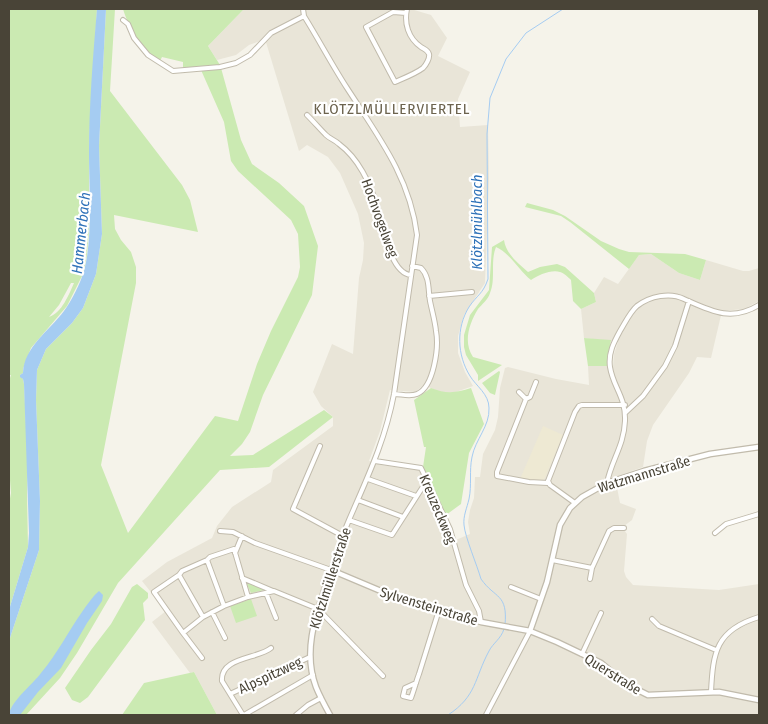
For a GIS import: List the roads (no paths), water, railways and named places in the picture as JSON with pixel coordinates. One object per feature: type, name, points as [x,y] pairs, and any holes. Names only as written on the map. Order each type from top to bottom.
[{"type":"street","name":"Klötzlmüllerstraße","points":[[302,9],[304,16],[346,86],[387,149],[406,186],[417,235],[394,394],[386,428],[368,479],[343,536],[311,635],[310,657],[312,675],[330,715]]},
{"type":"street","points":[[407,11],[405,22],[415,42],[430,54],[425,66],[395,82],[366,27],[393,12],[407,11]]},
{"type":"street","points":[[123,20],[128,24],[134,38],[148,55],[173,71],[220,67],[236,63],[250,55],[265,38],[304,16]]},
{"type":"street","name":"Hochvogelweg","points":[[307,116],[348,153],[364,174],[376,202],[390,251],[398,268],[406,274],[411,274]]},
{"type":"street","points":[[394,394],[418,394],[426,386],[431,377],[437,338],[426,275],[418,267],[412,266]]},
{"type":"street","points":[[429,296],[472,292]]},
{"type":"street","points":[[607,482],[623,441],[626,412],[612,373],[610,361],[613,344],[624,324],[638,305],[650,299],[672,295],[715,312],[730,314],[745,312],[759,305]]},
{"type":"street","points":[[626,412],[637,403],[665,366],[674,346],[689,301]]},
{"type":"street","points":[[536,382],[530,397],[526,399],[497,476],[529,482],[548,483],[575,503]]},
{"type":"street","points":[[519,392],[526,399]]},
{"type":"street","points":[[548,483],[566,433],[579,406],[625,405]]},
{"type":"street","points":[[320,446],[293,509],[343,536]]},
{"type":"street","name":"Watzmannstraße","points":[[486,715],[530,632],[552,560],[560,524],[575,503],[587,493],[607,482],[710,454],[759,447]]},
{"type":"street","name":"Kreuzeckweg","points":[[375,461],[421,468],[450,529],[466,585],[479,611],[481,622]]},
{"type":"street","points":[[368,479],[416,496]]},
{"type":"street","points":[[349,520],[392,535],[416,496],[427,483]]},
{"type":"street","points":[[358,500],[404,517]]},
{"type":"street","points":[[715,533],[726,524],[759,514]]},
{"type":"street","points":[[590,579],[592,568],[609,531],[614,528],[624,528]]},
{"type":"street","points":[[220,531],[233,532],[300,560],[306,560],[331,570]]},
{"type":"street","points":[[235,553],[242,536]]},
{"type":"street","points":[[202,658],[154,592],[182,571],[210,557],[234,549],[248,597]]},
{"type":"street","points":[[207,560],[224,606]]},
{"type":"street","points":[[552,560],[592,568]]},
{"type":"street","name":"Sylvensteinstraße","points":[[331,570],[388,594],[439,610],[481,622],[530,632]]},
{"type":"street","points":[[179,575],[203,617]]},
{"type":"street","points":[[242,578],[318,609],[383,676]]},
{"type":"street","points":[[511,587],[541,599]]},
{"type":"street","points":[[183,633],[203,617],[224,606],[248,597],[274,591]]},
{"type":"street","points":[[266,593],[276,618]]},
{"type":"street","points":[[416,683],[439,610]]},
{"type":"street","points":[[212,612],[225,638]]},
{"type":"street","points":[[582,654],[601,613]]},
{"type":"street","points":[[711,692],[712,665],[716,650],[732,631],[745,622],[759,617]]},
{"type":"street","points":[[652,619],[659,626],[716,650]]},
{"type":"street","name":"Querstraße","points":[[530,632],[556,642],[601,664],[638,692],[648,695],[659,696],[711,692],[759,700]]},
{"type":"street","points":[[271,648],[228,666],[222,677],[222,681],[244,715],[312,675]]},
{"type":"street","name":"Alpspitzweg","points":[[230,694],[310,657]]},
{"type":"street","points":[[296,715],[308,705],[321,698]]},
{"type":"water","points":[[97,9],[106,9],[99,146],[102,234],[96,274],[83,308],[72,323],[46,349],[37,370],[36,400],[40,501],[39,550],[9,641],[9,610],[28,547],[29,533],[24,384],[20,375],[23,373],[24,364],[32,347],[64,311],[73,297],[84,271],[87,258],[90,212],[90,117]]},
{"type":"water","points":[[99,591],[103,595],[102,601],[61,668],[38,692],[20,715],[9,715],[13,704],[47,666],[82,612]]},
{"type":"waterway","name":"Klötzlmühlbach","points":[[505,625],[502,602],[481,579],[464,525],[470,494],[472,457],[485,427],[489,408],[485,394],[466,368],[461,350],[460,333],[469,307],[482,291],[488,279],[487,134],[490,98],[506,59],[526,33],[563,9]]},
{"type":"waterway","name":"Klötzlmühlbach","points":[[448,715],[465,701],[470,694],[489,651],[504,629]]},
{"type":"district","name":"KLÖTZLMÜLLERVIERTEL","points":[[392,109]]},
{"type":"water label","name":"Hammerbach","points":[[81,233]]}]
